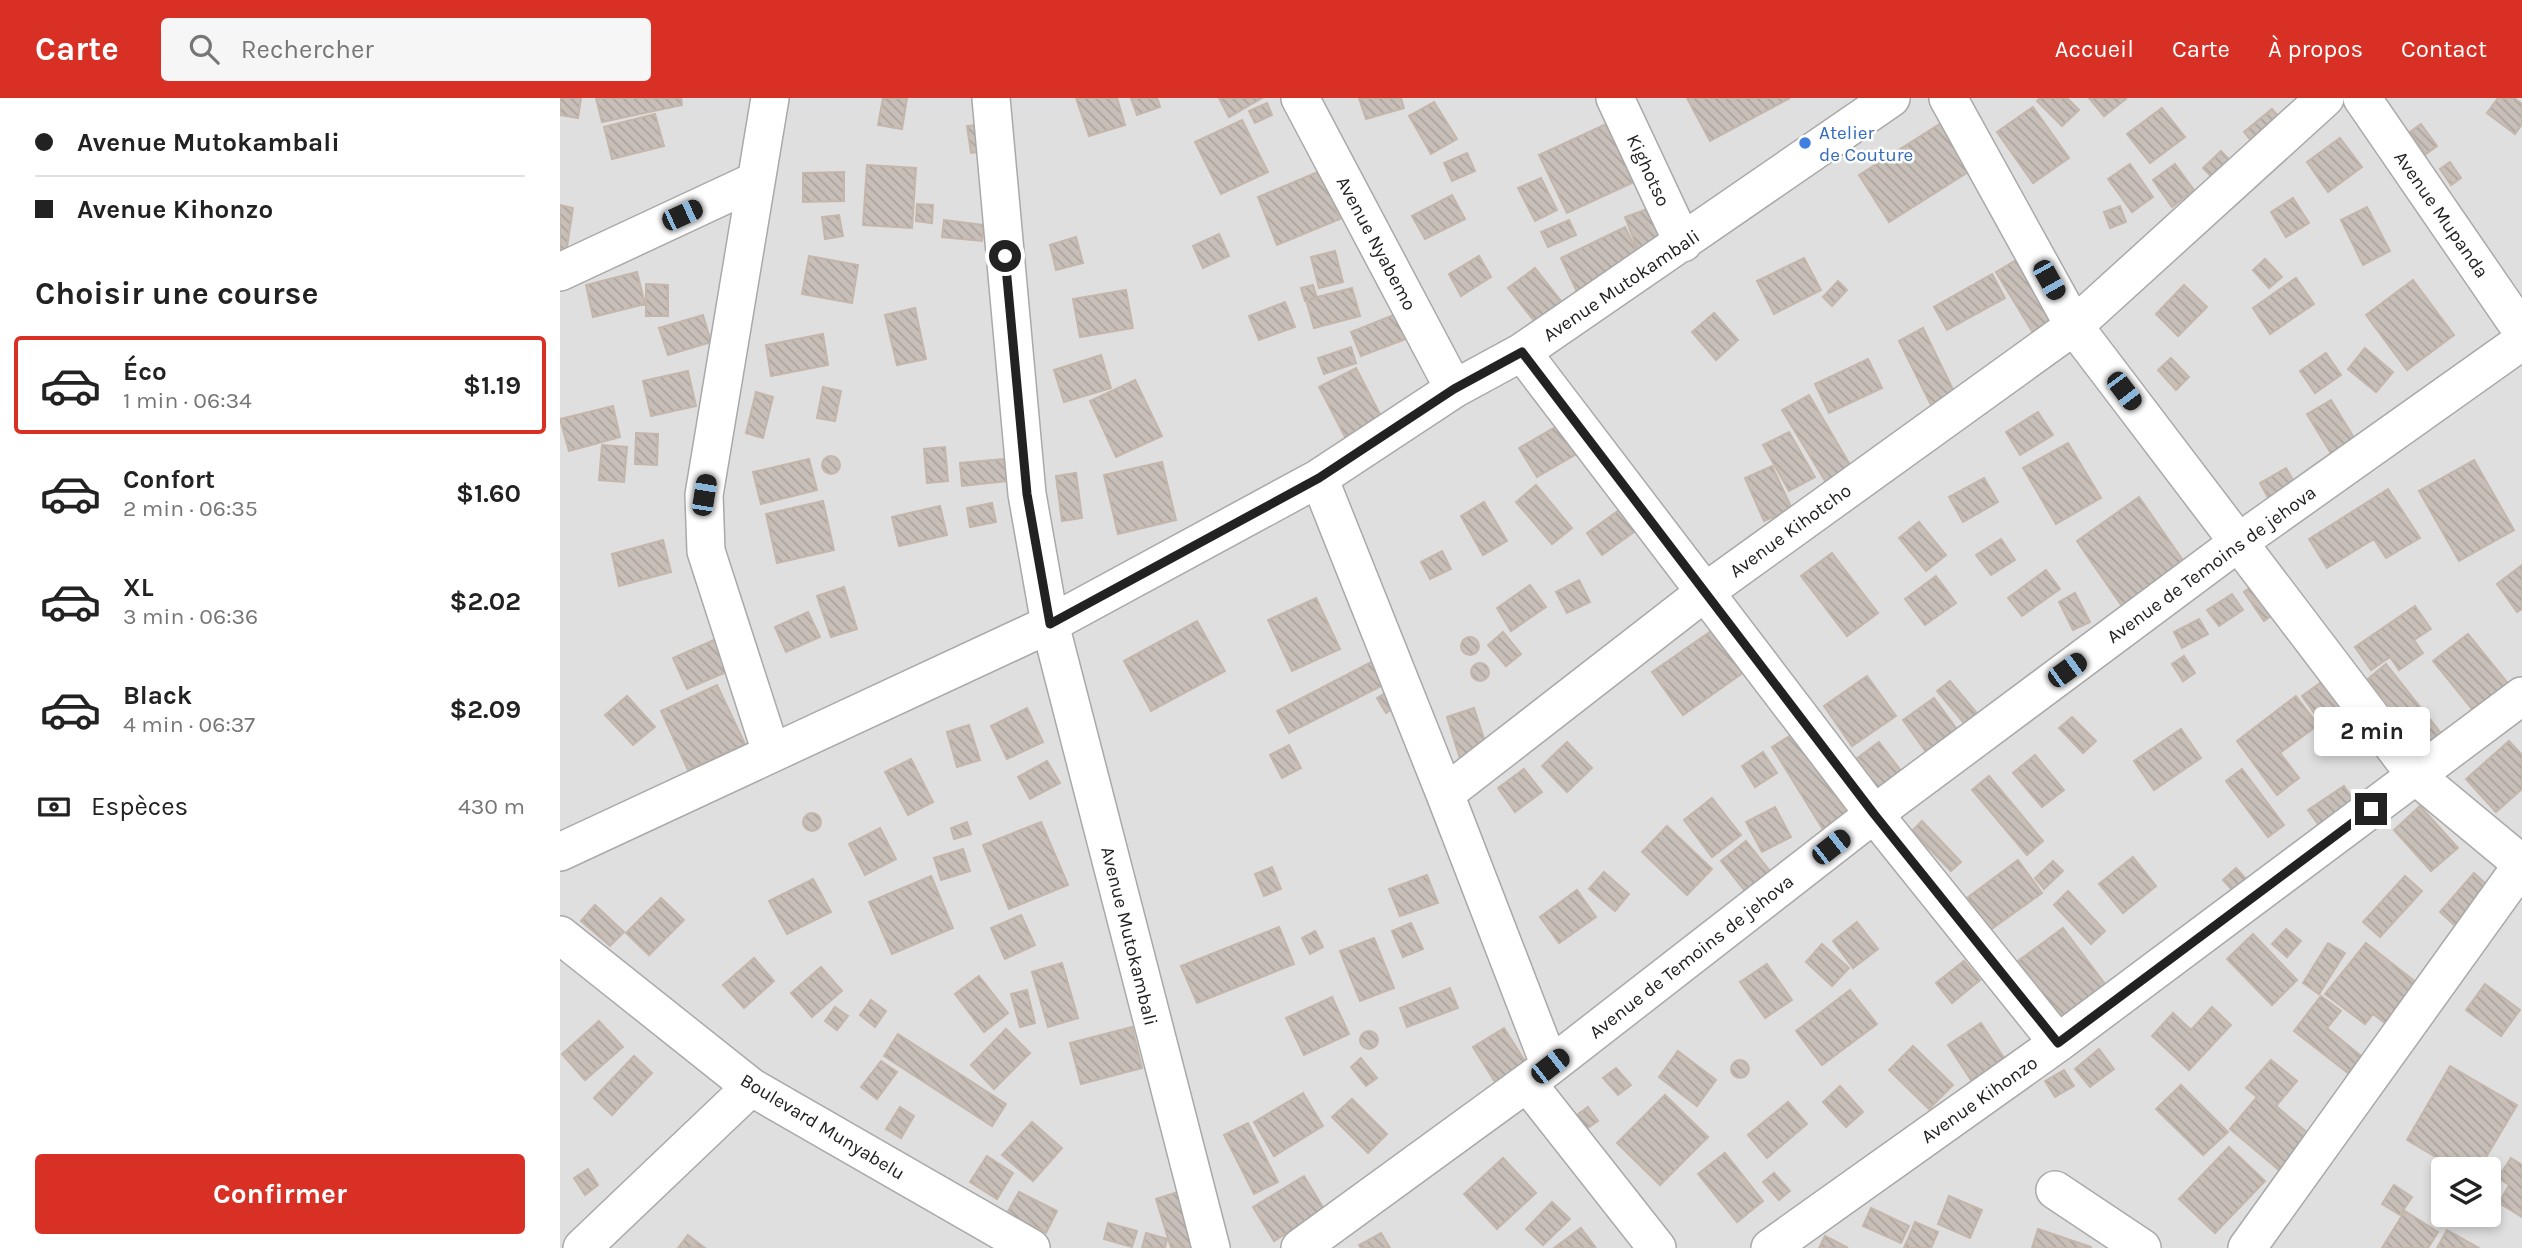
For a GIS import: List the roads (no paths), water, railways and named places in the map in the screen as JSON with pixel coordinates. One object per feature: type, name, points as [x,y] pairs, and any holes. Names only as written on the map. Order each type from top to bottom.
[{"type":"street","points":[[770,98],[706,482],[704,509],[706,551],[771,752]]},
{"type":"street","name":"Avenue Mutokambali","points":[[991,98],[1027,494],[1050,624],[1211,1248]]},
{"type":"street","name":"Avenue Nyabemo","points":[[1300,98],[1454,389]]},
{"type":"street","name":"Kighotso","points":[[1615,98],[1683,243]]},
{"type":"street","name":"Avenue Mutokambali","points":[[1050,624],[1319,478],[1454,389],[1522,352],[1891,98]]},
{"type":"street","points":[[1948,98],[2074,326],[2416,776],[2522,865],[2247,1248]]},
{"type":"street","name":"Avenue Kihotcho","points":[[1446,794],[1705,592],[2074,326],[2325,98]]},
{"type":"street","name":"Avenue Mupanda","points":[[2362,98],[2522,331]]},
{"type":"street","points":[[560,272],[755,181]]},
{"type":"street","name":"Avenue de Temoins de jehova","points":[[1300,1248],[1538,1075],[1874,814],[2239,542],[2522,341]]},
{"type":"street","points":[[1522,352],[1874,814],[2058,1043]]},
{"type":"street","points":[[1319,478],[1446,794],[1538,1075],[1657,1248]]},
{"type":"street","points":[[560,852],[1050,624]]},
{"type":"street","name":"Avenue Kihonzo","points":[[1770,1248],[2058,1043],[2522,696]]},
{"type":"street","name":"Boulevard Munyabelu","points":[[560,935],[751,1087],[1031,1248]]},
{"type":"street","points":[[582,1248],[751,1087]]},
{"type":"street","points":[[2055,1189],[2142,1248]]},
{"type":"place","name":"Atelier de Couture","points":[[1805,143]]}]
